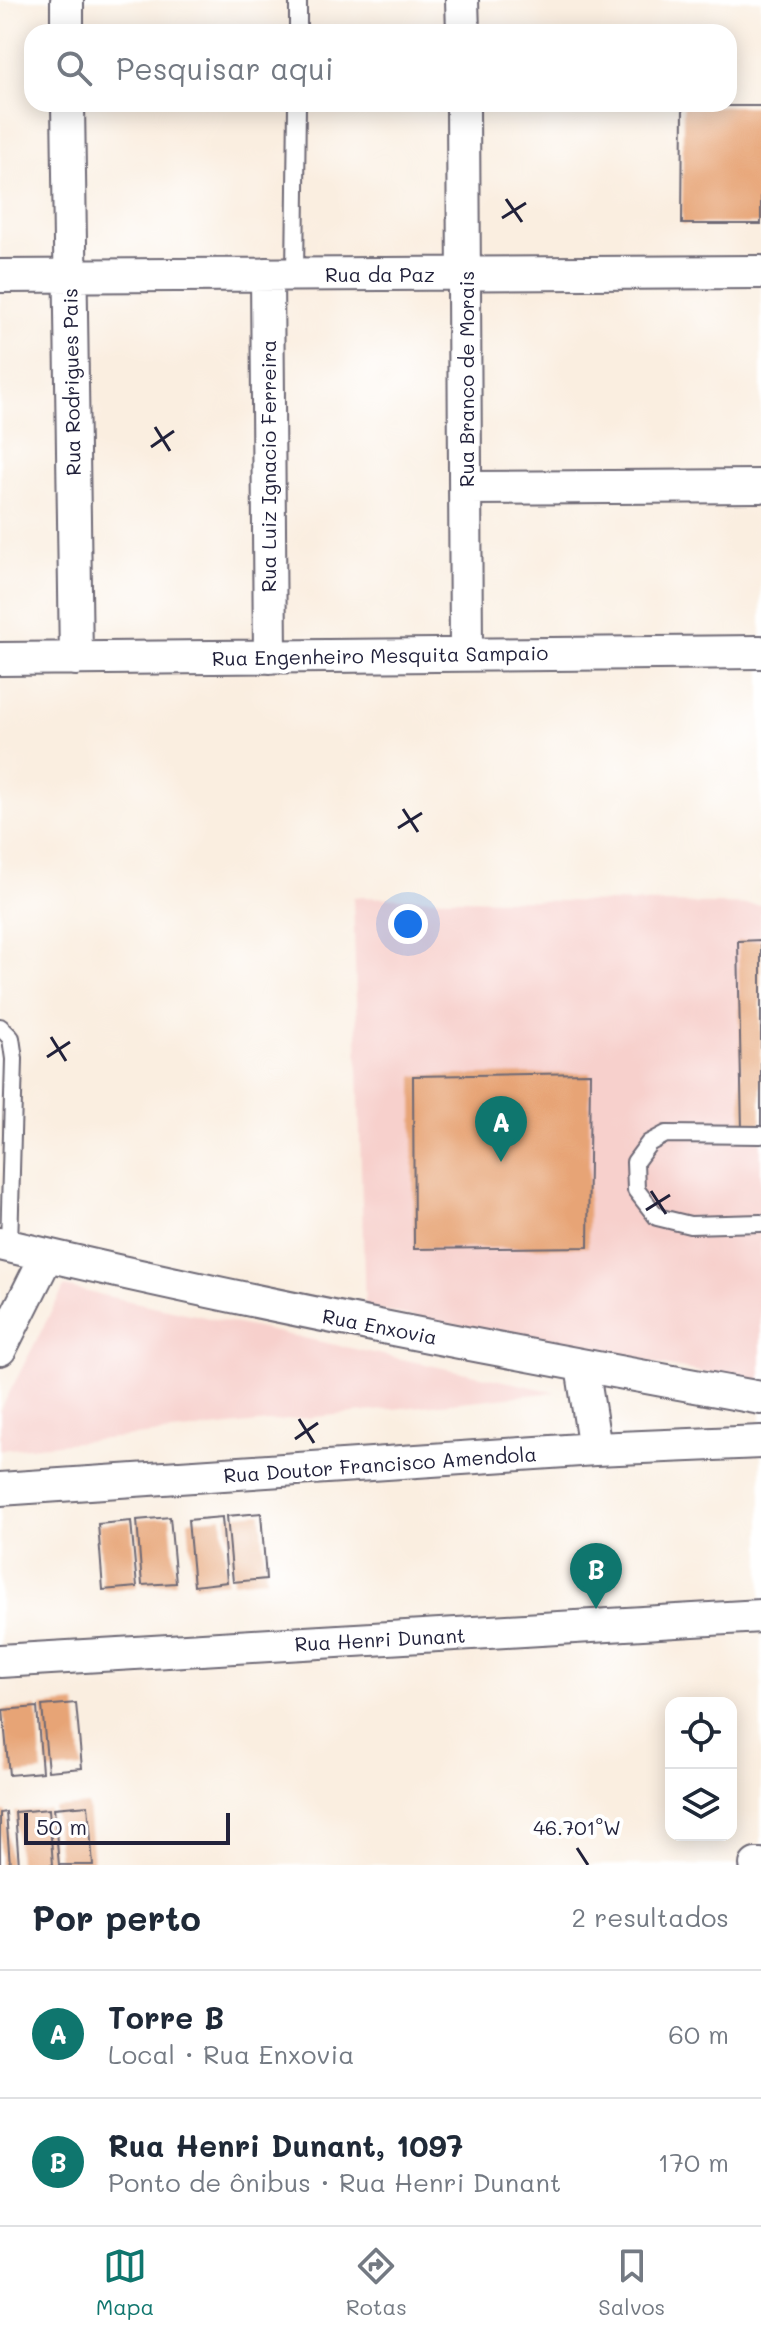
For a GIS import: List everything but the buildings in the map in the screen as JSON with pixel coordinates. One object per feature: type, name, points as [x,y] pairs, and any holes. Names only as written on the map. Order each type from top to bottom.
[{"type":"street","points":[[67,0],[67,24]]},
{"type":"street","points":[[462,0],[463,24]]},
{"type":"street","name":"Rua Rodrigues Pais","points":[[68,112],[76,659]]},
{"type":"street","name":"Rua Branco de Morais","points":[[463,112],[466,654]]},
{"type":"street","name":"Rua da Paz","points":[[0,276],[761,272]]},
{"type":"street","name":"Rua Luiz Ignacio Ferreira","points":[[270,657],[281,274]]},
{"type":"street","points":[[466,488],[761,486]]},
{"type":"street","name":"Rua Engenheiro Mesquita Sampaio","points":[[0,659],[761,652]]},
{"type":"street","name":"Rua Enxovia","points":[[4,1245],[178,1286],[761,1398]]},
{"type":"street","points":[[0,1349],[47,1255]]},
{"type":"street","points":[[582,1366],[595,1449]]},
{"type":"street","name":"Rua Doutor Francisco Amendola","points":[[0,1489],[595,1449],[761,1442]]},
{"type":"street","name":"Rua Henri Dunant","points":[[0,1661],[761,1616]]},
{"type":"lane","points":[[298,0],[298,24]]},
{"type":"lane","points":[[281,274],[296,112]]},
{"type":"lane","points":[[0,1027],[11,1038],[14,1059],[4,1245]]},
{"type":"lane","points":[[761,1135],[666,1134],[649,1143],[635,1162],[636,1190],[657,1217],[690,1225],[761,1223]]},
{"type":"shaded area","points":[[353,897],[761,905],[761,1384],[365,1307]]},
{"type":"shaded area","points":[[64,1287],[556,1392],[0,1450],[0,1411]]},
{"type":"place","name":"Torre B","points":[[501,1162]]},
{"type":"place","name":"Rua Henri Dunant, 1097","points":[[596,1609]]}]
